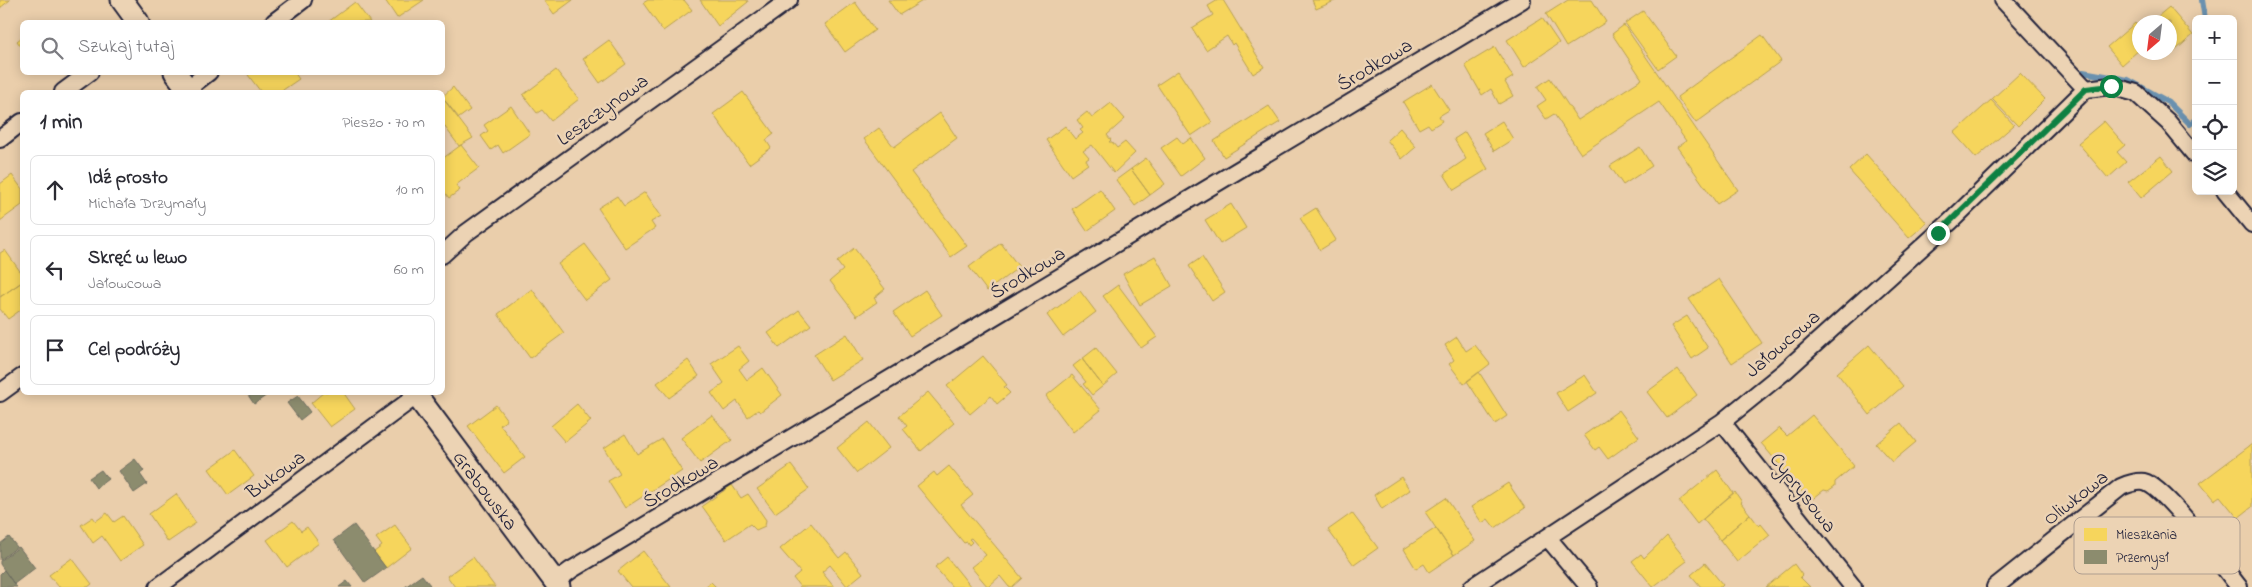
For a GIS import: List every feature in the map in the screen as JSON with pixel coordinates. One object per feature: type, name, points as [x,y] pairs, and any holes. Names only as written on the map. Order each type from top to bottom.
[{"type":"street","points":[[122,0],[137,20]]},
{"type":"street","points":[[277,20],[303,0]]},
{"type":"street","name":"Leszczynowa","points":[[445,251],[466,233],[790,0]]},
{"type":"street","name":"Środkowa","points":[[557,585],[580,565],[1522,0]]},
{"type":"street","points":[[2003,0],[2086,89],[2111,86],[2136,93],[2168,122],[2192,151]]},
{"type":"street","points":[[66,90],[86,75]]},
{"type":"street","points":[[184,85],[202,75]]},
{"type":"street","name":"Jałowcowa","points":[[1472,587],[1722,422],[1785,371],[1951,221],[2086,89]]},
{"type":"street","points":[[0,139],[20,124]]},
{"type":"street","points":[[2228,195],[2252,224]]},
{"type":"street","points":[[0,393],[20,378]]},
{"type":"street","name":"Bukowa","points":[[158,587],[414,395]]},
{"type":"street","name":"Grabowska","points":[[416,395],[557,585]]},
{"type":"street","name":"Cyprysowa","points":[[1722,422],[1853,587]]},
{"type":"street","name":"Oliwkowa","points":[[2083,517],[2122,486],[2133,482],[2144,482],[2160,492],[2182,517]]},
{"type":"street","name":"Oliwkowa","points":[[1995,587],[2074,524]]},
{"type":"street","points":[[1548,538],[1589,587]]},
{"type":"street","name":"Oliwkowa","points":[[2228,574],[2239,587]]},
{"type":"building: Mieszkania","points":[[0,0],[10,0],[0,8]]},
{"type":"building: Mieszkania","points":[[385,0],[424,0],[397,18]]},
{"type":"building: Mieszkania","points":[[544,0],[573,0],[554,14]]},
{"type":"building: Mieszkania","points":[[648,0],[684,0],[692,10],[663,31],[643,3]]},
{"type":"building: Mieszkania","points":[[700,0],[747,0],[748,2],[718,26]]},
{"type":"building: Mieszkania","points":[[888,0],[924,0],[899,15]]},
{"type":"building: Mieszkania","points":[[1218,0],[1223,0],[1264,67],[1253,74],[1234,43],[1232,45],[1227,36],[1206,50],[1192,28],[1213,15],[1208,6]]},
{"type":"building: Mieszkania","points":[[1312,0],[1337,0],[1316,9]]},
{"type":"building: Mieszkania","points":[[1568,0],[1592,0],[1606,22],[1566,47],[1546,14]]},
{"type":"building: Mieszkania","points":[[355,2],[368,20],[331,20]]},
{"type":"building: Mieszkania","points":[[855,2],[875,30],[845,52],[825,24]]},
{"type":"building: Mieszkania","points":[[2169,7],[2176,15],[2159,15]]},
{"type":"building: Mieszkania","points":[[1643,11],[1676,56],[1658,69],[1625,23]]},
{"type":"building: Mieszkania","points":[[2177,16],[2192,34],[2177,49]]},
{"type":"building: Mieszkania","points":[[1542,18],[1559,43],[1524,67],[1507,40]]},
{"type":"building: Mieszkania","points":[[1624,25],[1738,190],[1717,204],[1677,147],[1686,141],[1659,102],[1581,154],[1554,114],[1546,119],[1537,106],[1546,100],[1537,87],[1550,78],[1578,120],[1642,79],[1612,34]]},
{"type":"building: Mieszkania","points":[[2132,26],[2132,56],[2122,65],[2107,47]]},
{"type":"building: Mieszkania","points":[[1762,35],[1781,61],[1696,123],[1677,97]]},
{"type":"building: Mieszkania","points":[[609,40],[626,64],[600,83],[583,59]]},
{"type":"building: Mieszkania","points":[[1495,47],[1513,77],[1505,82],[1513,96],[1499,104],[1491,89],[1482,95],[1465,65]]},
{"type":"building: Mieszkania","points":[[556,70],[579,99],[551,121],[542,110],[537,113],[523,95]]},
{"type":"building: Mieszkania","points":[[1178,71],[1212,122],[1191,136],[1157,85]]},
{"type":"building: Mieszkania","points":[[2020,73],[2045,99],[2018,126],[1992,99]]},
{"type":"building: Mieszkania","points":[[248,75],[296,75],[299,79],[283,90],[259,90]]},
{"type":"building: Mieszkania","points":[[1432,84],[1449,110],[1439,116],[1442,121],[1431,128],[1428,124],[1419,129],[1403,102]]},
{"type":"building: Mieszkania","points":[[453,87],[470,110],[459,118],[445,101],[445,94]]},
{"type":"building: Mieszkania","points":[[743,92],[774,134],[766,140],[771,148],[749,164],[713,114]]},
{"type":"building: Mieszkania","points":[[1991,100],[2014,125],[1976,158],[1954,133]]},
{"type":"building: Mieszkania","points":[[445,101],[473,138],[459,146],[445,127]]},
{"type":"building: Mieszkania","points":[[1111,103],[1125,119],[1107,135],[1111,140],[1109,142],[1112,142],[1117,148],[1125,142],[1135,153],[1114,173],[1092,145],[1083,151],[1089,158],[1086,160],[1088,164],[1071,176],[1046,140],[1065,126],[1075,139],[1083,133],[1080,130],[1083,128],[1077,120],[1087,112],[1092,118]]},
{"type":"building: Mieszkania","points":[[511,106],[530,134],[503,153],[498,145],[491,150],[481,136],[488,131],[484,125]]},
{"type":"building: Mieszkania","points":[[1269,106],[1280,122],[1224,157],[1214,141]]},
{"type":"building: Mieszkania","points":[[940,113],[957,138],[911,172],[967,246],[951,257],[864,139],[879,128],[894,147]]},
{"type":"building: Mieszkania","points":[[1502,121],[1513,139],[1494,151],[1483,133]]},
{"type":"building: Mieszkania","points":[[2104,121],[2125,145],[2117,152],[2126,162],[2108,178],[2078,143]]},
{"type":"building: Mieszkania","points":[[1400,128],[1416,147],[1402,159],[1387,140]]},
{"type":"building: Mieszkania","points":[[1465,132],[1488,169],[1454,190],[1444,174],[1466,159],[1454,139]]},
{"type":"building: Mieszkania","points":[[1177,137],[1183,144],[1191,138],[1205,158],[1181,176],[1161,148]]},
{"type":"building: Mieszkania","points":[[461,145],[479,168],[456,185],[460,190],[449,198],[445,193],[445,157]]},
{"type":"building: Mieszkania","points":[[1640,147],[1652,166],[1623,185],[1610,166]]},
{"type":"building: Mieszkania","points":[[1866,154],[1927,223],[1909,238],[1849,170]]},
{"type":"building: Mieszkania","points":[[2161,156],[2173,171],[2141,198],[2128,182]]},
{"type":"building: Mieszkania","points":[[1146,158],[1165,184],[1150,195],[1131,169]]},
{"type":"building: Mieszkania","points":[[1131,169],[1150,195],[1135,206],[1116,180]]},
{"type":"building: Mieszkania","points":[[12,175],[20,186],[20,206],[0,221],[0,184]]},
{"type":"building: Mieszkania","points":[[1100,189],[1115,211],[1087,231],[1072,209]]},
{"type":"building: Mieszkania","points":[[645,192],[661,216],[651,222],[655,228],[625,248],[598,208],[617,196],[624,206]]},
{"type":"building: Mieszkania","points":[[1231,204],[1246,228],[1220,244],[1205,220]]},
{"type":"building: Mieszkania","points":[[1316,208],[1336,240],[1320,250],[1300,218]]},
{"type":"building: Mieszkania","points":[[1001,243],[1019,267],[987,291],[969,267]]},
{"type":"building: Mieszkania","points":[[585,244],[612,280],[585,300],[558,264]]},
{"type":"building: Mieszkania","points":[[854,248],[885,289],[874,298],[877,302],[857,316],[830,281],[843,270],[837,262]]},
{"type":"building: Mieszkania","points":[[5,250],[20,271],[20,283],[0,297],[0,253]]},
{"type":"building: Mieszkania","points":[[1155,256],[1172,286],[1140,305],[1123,274]]},
{"type":"building: Mieszkania","points":[[1202,257],[1225,292],[1212,301],[1189,266]]},
{"type":"building: Mieszkania","points":[[1719,279],[1762,343],[1732,363],[1689,299]]},
{"type":"building: Mieszkania","points":[[20,283],[20,310],[8,319],[0,309],[0,297]]},
{"type":"building: Mieszkania","points":[[1118,285],[1157,337],[1141,348],[1103,296]]},
{"type":"building: Mieszkania","points":[[532,289],[564,333],[530,358],[498,314]]},
{"type":"building: Mieszkania","points":[[925,290],[942,315],[910,336],[893,312]]},
{"type":"building: Mieszkania","points":[[1080,291],[1096,312],[1063,337],[1047,315]]},
{"type":"building: Mieszkania","points":[[799,310],[811,325],[779,348],[768,333]]},
{"type":"building: Mieszkania","points":[[1687,316],[1708,348],[1692,359],[1671,326]]},
{"type":"building: Mieszkania","points":[[847,334],[863,360],[830,380],[814,355]]},
{"type":"building: Mieszkania","points":[[1457,337],[1466,351],[1475,345],[1490,364],[1464,384],[1449,364],[1454,360],[1445,345]]},
{"type":"building: Mieszkania","points":[[1869,345],[1903,386],[1870,415],[1837,373]]},
{"type":"building: Mieszkania","points":[[738,346],[749,361],[739,369],[747,380],[763,368],[782,395],[760,412],[758,410],[748,417],[737,401],[724,411],[711,393],[724,383],[711,364]]},
{"type":"building: Mieszkania","points":[[1096,348],[1117,374],[1103,386],[1082,359]]},
{"type":"building: Mieszkania","points":[[983,356],[1007,385],[1004,387],[1010,393],[997,404],[991,396],[970,414],[947,386]]},
{"type":"building: Mieszkania","points":[[1082,359],[1103,386],[1092,395],[1083,384],[1086,382],[1073,366]]},
{"type":"building: Mieszkania","points":[[688,360],[699,376],[669,398],[657,383]]},
{"type":"building: Mieszkania","points":[[1678,369],[1697,395],[1667,418],[1647,392]]},
{"type":"building: Mieszkania","points":[[1479,372],[1507,416],[1495,424],[1467,381]]},
{"type":"building: Mieszkania","points":[[1072,375],[1101,410],[1073,432],[1046,396]]},
{"type":"building: Mieszkania","points":[[1585,375],[1597,393],[1568,412],[1556,393]]},
{"type":"building: Mieszkania","points":[[928,392],[954,423],[921,451],[903,429],[907,426],[899,416]]},
{"type":"building: Mieszkania","points":[[320,395],[345,395],[355,409],[330,427],[311,403]]},
{"type":"building: Mieszkania","points":[[577,404],[591,421],[565,442],[551,426]]},
{"type":"building: Mieszkania","points":[[496,405],[507,420],[500,425],[525,457],[504,473],[468,426]]},
{"type":"building: Mieszkania","points":[[1619,410],[1639,437],[1608,459],[1599,447],[1595,450],[1584,435]]},
{"type":"building: Mieszkania","points":[[712,415],[732,440],[700,463],[681,438]]},
{"type":"building: Mieszkania","points":[[1812,415],[1854,466],[1835,482],[1835,486],[1828,491],[1824,490],[1810,501],[1761,443],[1779,428],[1787,436]]},
{"type":"building: Mieszkania","points":[[869,422],[889,448],[857,473],[837,448]]},
{"type":"building: Mieszkania","points":[[1901,423],[1916,442],[1892,462],[1876,444]]},
{"type":"building: Mieszkania","points":[[625,434],[637,454],[662,439],[682,471],[625,508],[608,481],[620,474],[604,448]]},
{"type":"building: Mieszkania","points":[[2252,444],[2252,507],[2239,517],[2237,517],[2220,496],[2214,500],[2200,483]]},
{"type":"building: Mieszkania","points":[[235,450],[254,476],[228,495],[209,469]]},
{"type":"building: Mieszkania","points":[[791,465],[809,489],[775,513],[757,489]]},
{"type":"building: Mieszkania","points":[[949,466],[973,495],[961,505],[1022,578],[1012,587],[1009,587],[1000,576],[988,587],[971,567],[986,555],[971,538],[969,539],[972,542],[969,545],[967,542],[964,543],[917,486],[934,472],[937,476]]},
{"type":"building: Mieszkania","points":[[1717,470],[1733,493],[1697,524],[1679,501]]},
{"type":"building: Mieszkania","points":[[1401,477],[1410,490],[1382,509],[1374,495]]},
{"type":"building: Mieszkania","points":[[1508,483],[1525,508],[1495,528],[1488,519],[1482,523],[1471,507]]},
{"type":"building: Mieszkania","points":[[732,485],[741,498],[748,494],[766,520],[765,526],[756,530],[750,524],[726,540],[702,506]]},
{"type":"building: Mieszkania","points":[[1735,492],[1750,514],[1720,540],[1703,519]]},
{"type":"building: Mieszkania","points":[[176,494],[196,523],[168,542],[149,514]]},
{"type":"building: Mieszkania","points":[[1446,498],[1475,541],[1454,555],[1425,512]]},
{"type":"building: Mieszkania","points":[[107,513],[114,522],[123,516],[143,545],[120,561],[102,536],[93,543],[81,525],[93,517],[96,521]]},
{"type":"building: Mieszkania","points":[[1352,513],[1378,548],[1354,565],[1328,530]]},
{"type":"building: Mieszkania","points":[[1750,514],[1759,526],[1761,524],[1770,535],[1737,562],[1720,540]]},
{"type":"building: Mieszkania","points":[[293,521],[301,531],[307,527],[319,543],[287,567],[267,540]]},
{"type":"building: Mieszkania","points":[[811,523],[839,558],[846,552],[863,573],[847,586],[830,565],[822,572],[834,587],[800,587],[793,578],[800,572],[780,549]]},
{"type":"building: Mieszkania","points":[[395,525],[412,548],[386,568],[374,552],[382,546],[376,538]]},
{"type":"building: Mieszkania","points":[[1436,528],[1454,555],[1429,572],[1424,564],[1416,569],[1404,549]]},
{"type":"building: Mieszkania","points":[[1667,536],[1687,561],[1653,587],[1632,561],[1641,554],[1644,558]]},
{"type":"building: Mieszkania","points":[[643,551],[671,587],[631,587],[618,571]]},
{"type":"building: Mieszkania","points":[[473,557],[495,587],[455,587],[447,576]]},
{"type":"building: Mieszkania","points":[[947,557],[971,587],[952,587],[935,567]]},
{"type":"building: Mieszkania","points":[[72,558],[92,584],[88,587],[59,587],[49,575]]},
{"type":"building: Mieszkania","points":[[1705,563],[1723,585],[1721,587],[1701,587],[1691,575]]},
{"type":"building: Mieszkania","points":[[1794,564],[1802,575],[1800,577],[1810,587],[1766,587]]},
{"type":"building: Mieszkania","points":[[711,582],[716,587],[705,587]]},
{"type":"building: Przemysł","points":[[248,395],[267,395],[254,404]]},
{"type":"building: Przemysł","points":[[298,396],[310,412],[300,420],[287,403]]},
{"type":"building: Przemysł","points":[[135,459],[144,471],[140,474],[147,484],[134,493],[119,471]]},
{"type":"building: Przemysł","points":[[101,470],[108,479],[96,488],[89,478]]},
{"type":"building: Przemysł","points":[[354,525],[386,568],[365,583],[334,540]]},
{"type":"building: Przemysł","points":[[9,537],[17,547],[0,560],[0,544]]},
{"type":"building: Przemysł","points":[[19,547],[35,568],[14,584],[0,564],[0,561]]},
{"type":"building: Przemysł","points":[[4,570],[17,587],[0,587],[0,574]]},
{"type":"building: Przemysł","points":[[422,575],[430,585],[427,587],[405,587]]},
{"type":"building: Przemysł","points":[[347,581],[352,587],[339,587]]},
{"type":"waterway","points":[[2202,0],[2204,15]]},
{"type":"waterway","points":[[2083,72],[2128,80],[2168,102],[2190,124],[2192,122]]},
{"type":"route","points":[[1938,233],[2086,89],[2111,86]]}]
